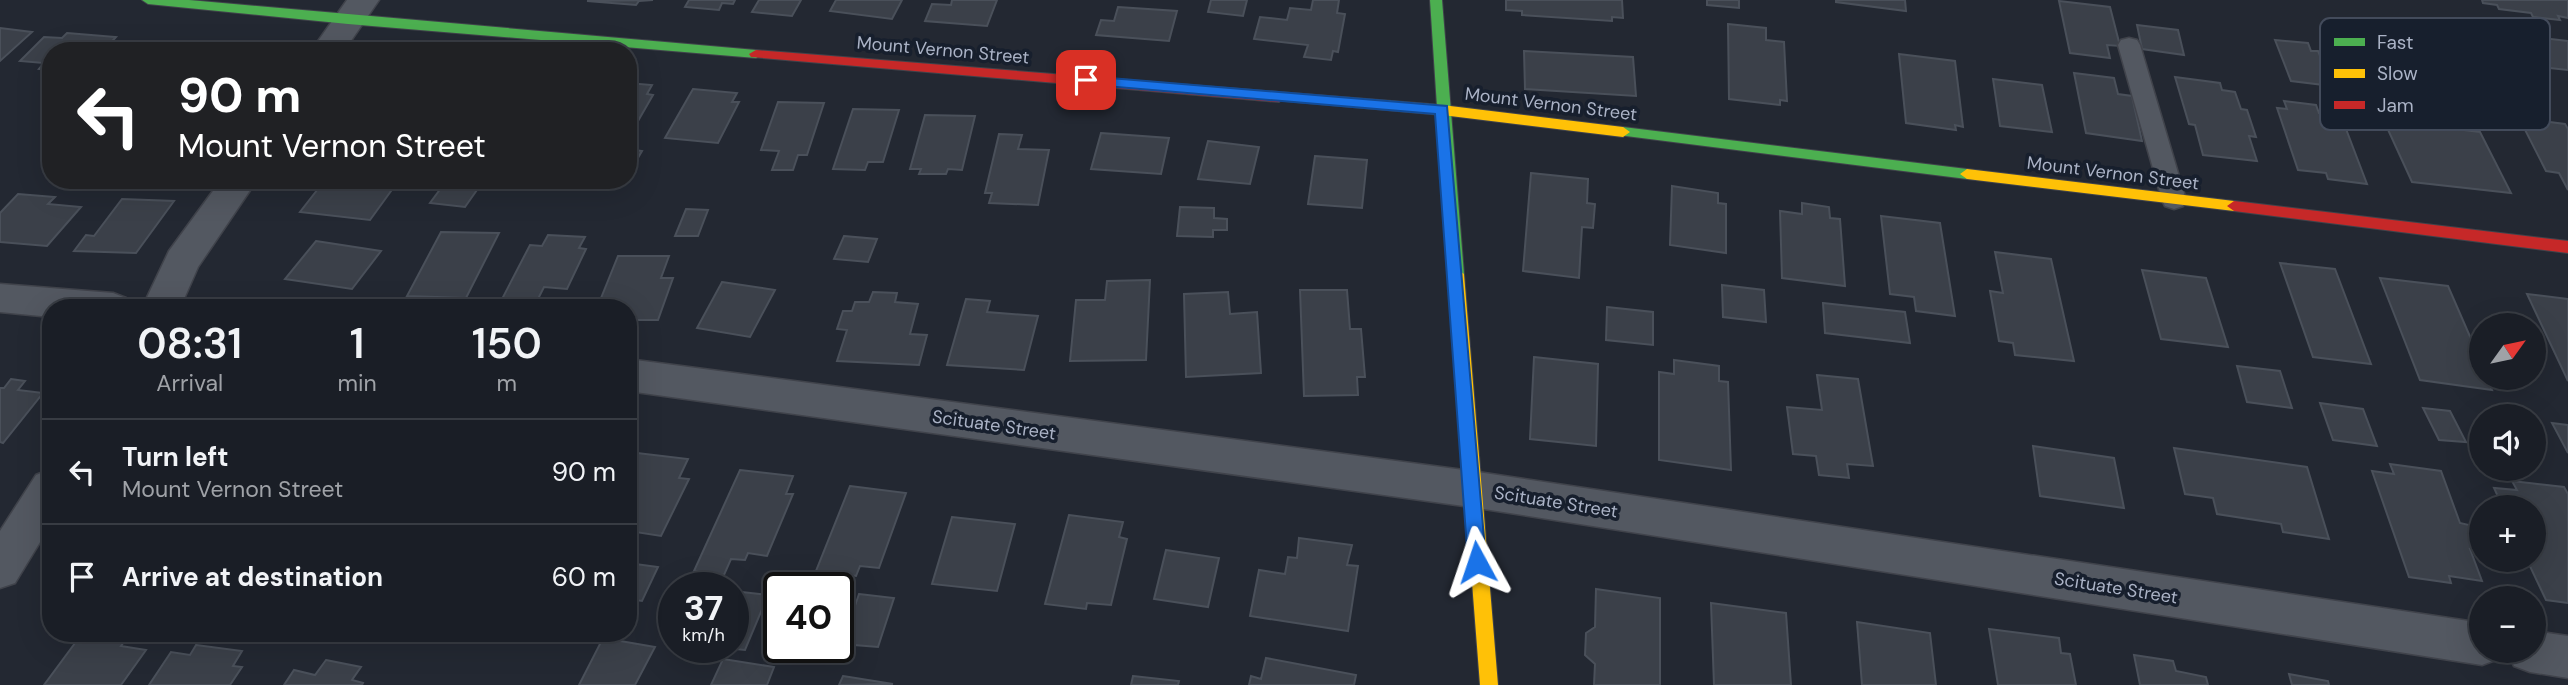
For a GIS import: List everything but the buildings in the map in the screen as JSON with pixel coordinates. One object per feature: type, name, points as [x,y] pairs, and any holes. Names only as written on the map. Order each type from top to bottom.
[{"type":"street","name":"Mount Vernon Street","points":[[148,0],[356,10],[1442,110],[2568,247]]},
{"type":"street","points":[[1436,0],[1471,489],[1489,685]]},
{"type":"street","points":[[333,42],[356,10]]},
{"type":"street","points":[[165,299],[182,261],[234,189]]},
{"type":"street","points":[[0,298],[42,302]]},
{"type":"street","name":"Scituate Street","points":[[637,376],[1471,489],[2469,642]]},
{"type":"street","points":[[0,569],[42,501]]},
{"type":"street","points":[[2546,654],[2568,657]]},
{"type":"lane","points":[[2129,45],[2174,200]]},
{"type":"traffic: fast","points":[[148,0],[612,42]]},
{"type":"traffic: fast","points":[[1436,0],[1456,274]]},
{"type":"traffic: fast","points":[[637,44],[756,54]]},
{"type":"traffic: fast","points":[[1623,132],[1967,174]]},
{"type":"traffic: slow","points":[[1279,97],[1442,110],[1623,132]]},
{"type":"traffic: slow","points":[[1967,174],[2234,206]]},
{"type":"traffic: slow","points":[[1456,274],[1489,685]]},
{"type":"traffic: jam","points":[[756,54],[1279,97]]},
{"type":"traffic: jam","points":[[2234,206],[2568,247]]},
{"type":"route","points":[[1086,80],[1442,110],[1477,562]]}]
